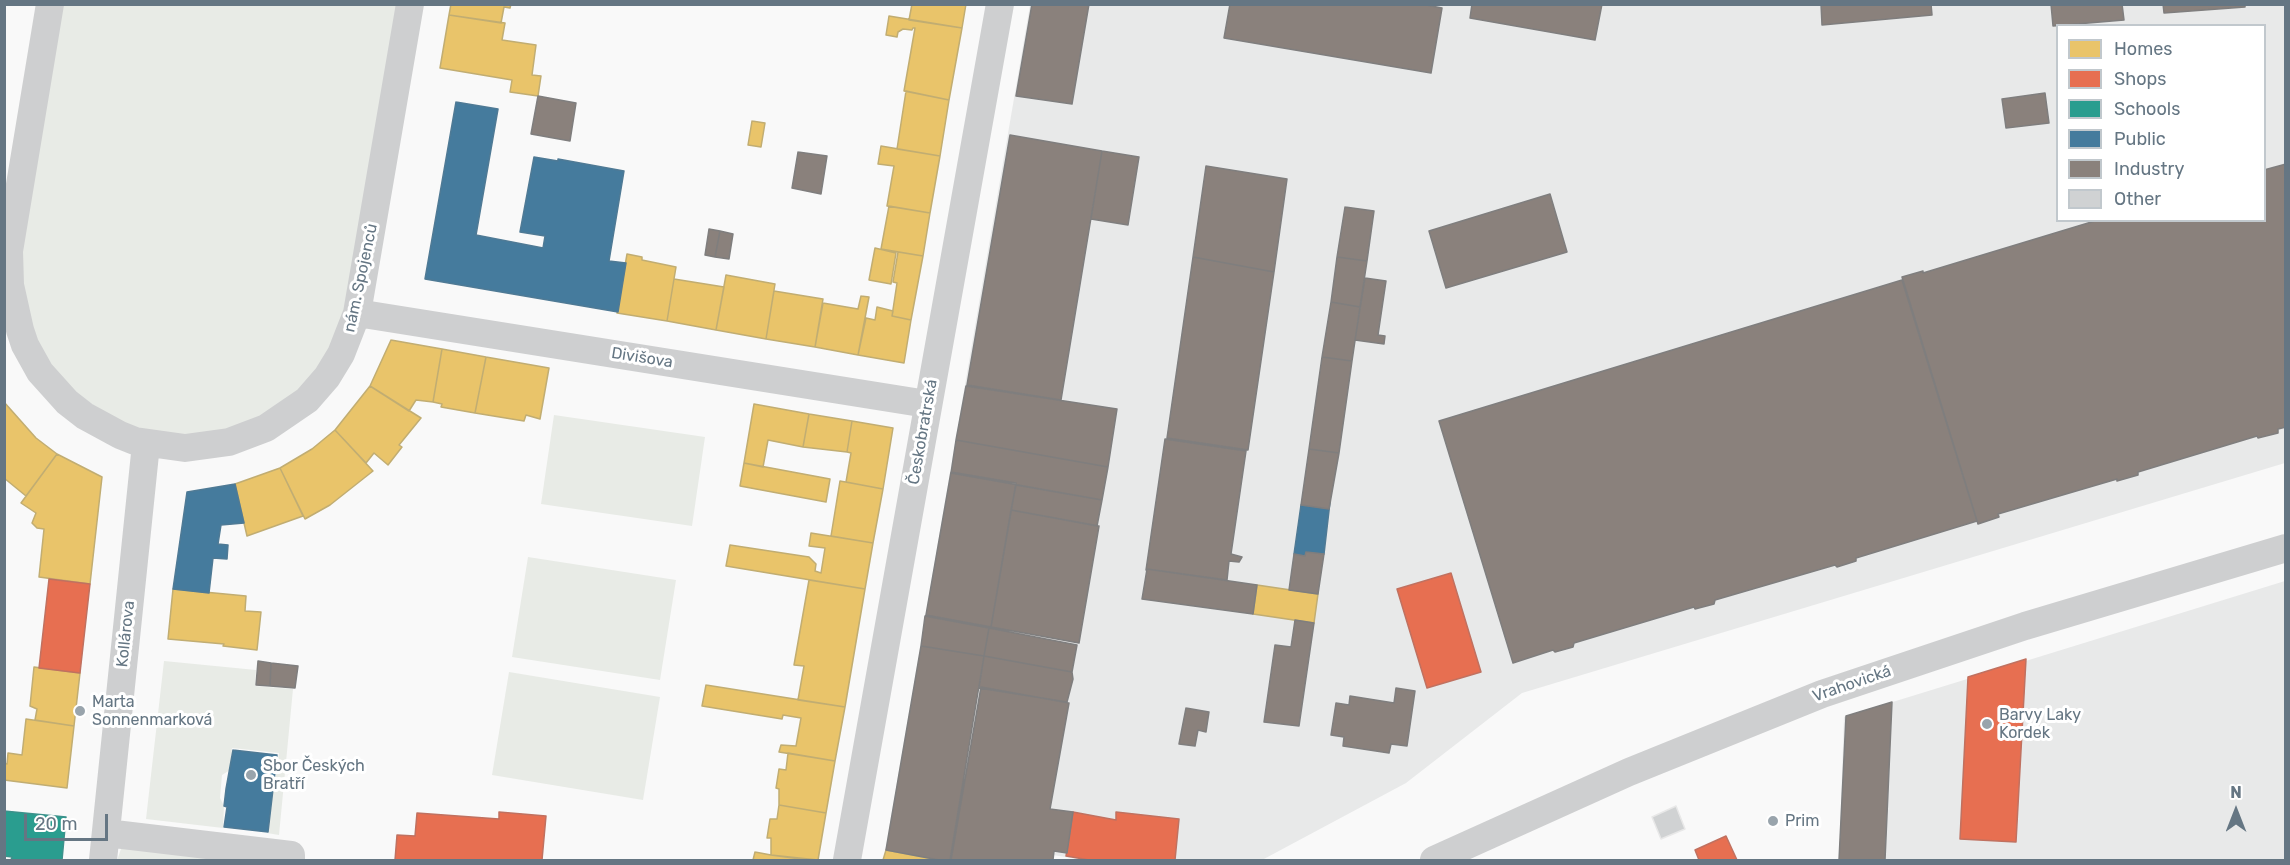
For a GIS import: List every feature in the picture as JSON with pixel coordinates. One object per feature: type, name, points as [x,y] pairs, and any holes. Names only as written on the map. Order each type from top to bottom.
[{"type":"street","name":"nám. Spojenců","points":[[50,4],[11,237],[10,285],[25,345],[40,372],[67,402],[101,426],[146,444],[185,448],[218,445],[251,435],[272,425],[307,400],[327,377],[349,339],[357,313],[410,4]]},
{"type":"street","name":"Českobratrská","points":[[847,861],[1000,4]]},
{"type":"street","name":"Divišova","points":[[357,313],[927,404]]},
{"type":"street","name":"Kollárova","points":[[104,847],[146,444]]},
{"type":"street","name":"Vrahovická","points":[[1434,861],[1629,772],[1822,694],[2025,626],[2286,548]]},
{"type":"street","points":[[104,847],[291,855],[291,861]]},
{"type":"shaded area","points":[[60,5],[400,5],[345,321],[322,373],[266,424],[209,440],[129,432],[43,367],[18,306],[17,238]]},
{"type":"shaded area","points":[[1030,5],[2285,5],[2285,463],[1522,693],[1406,783],[1262,860],[1083,860],[1053,855],[1052,860],[932,860],[885,852]]},
{"type":"shaded area","points":[[554,415],[705,437],[692,526],[541,504]]},
{"type":"shaded area","points":[[528,557],[676,580],[660,680],[512,657]]},
{"type":"shaded area","points":[[2285,581],[2285,860],[1839,860],[1844,717]]},
{"type":"shaded area","points":[[164,661],[256,670],[255,686],[293,689],[279,835],[267,833],[279,753],[232,748],[230,770],[222,775],[220,798],[224,806],[223,828],[146,819]]},
{"type":"shaded area","points":[[509,672],[660,697],[643,800],[492,775]]},
{"type":"shaded area","points":[[127,846],[244,860],[117,860],[121,849]]},
{"type":"building: Homes","points":[[451,4],[511,4],[510,8],[504,7],[501,23],[449,15]]},
{"type":"building: Homes","points":[[912,4],[966,4],[962,28],[909,20]]},
{"type":"building: Homes","points":[[449,15],[505,23],[502,40],[536,45],[532,75],[541,76],[538,96],[510,92],[512,80],[440,68]]},
{"type":"building: Homes","points":[[889,16],[962,28],[949,100],[904,91],[915,28],[903,29],[898,32],[897,37],[886,35]]},
{"type":"building: Homes","points":[[906,91],[949,100],[940,156],[897,149]]},
{"type":"building: Homes","points":[[752,121],[765,123],[761,147],[748,145]]},
{"type":"building: Homes","points":[[881,146],[940,156],[930,213],[887,206],[894,166],[878,164]]},
{"type":"building: Homes","points":[[889,206],[930,213],[923,256],[881,249]]},
{"type":"building: Homes","points":[[875,248],[896,253],[891,284],[869,280]]},
{"type":"building: Homes","points":[[898,252],[923,256],[911,320],[892,316],[897,283],[893,282]]},
{"type":"building: Homes","points":[[627,254],[642,257],[642,260],[676,267],[667,321],[617,313]]},
{"type":"building: Homes","points":[[726,275],[775,284],[766,339],[716,330]]},
{"type":"building: Homes","points":[[674,279],[724,287],[716,330],[667,321]]},
{"type":"building: Homes","points":[[774,291],[823,299],[815,347],[766,339]]},
{"type":"building: Homes","points":[[861,296],[869,297],[858,355],[815,347],[823,303],[858,309]]},
{"type":"building: Homes","points":[[877,307],[893,311],[892,316],[911,320],[904,363],[858,355],[866,318],[875,320]]},
{"type":"building: Homes","points":[[391,340],[442,349],[433,402],[416,400],[409,411],[370,386]]},
{"type":"building: Homes","points":[[442,349],[486,357],[475,413],[441,407],[442,404],[433,402]]},
{"type":"building: Homes","points":[[486,357],[549,368],[540,419],[526,415],[524,421],[475,413]]},
{"type":"building: Homes","points":[[370,386],[421,418],[399,445],[402,447],[388,465],[374,453],[366,463],[335,430]]},
{"type":"building: Homes","points":[[4,402],[36,438],[57,454],[26,496],[4,478]]},
{"type":"building: Homes","points":[[754,404],[809,414],[803,447],[768,440],[763,467],[744,463]]},
{"type":"building: Homes","points":[[809,414],[852,421],[847,452],[803,447]]},
{"type":"building: Homes","points":[[852,421],[893,428],[883,489],[846,482],[851,453],[847,452]]},
{"type":"building: Homes","points":[[335,430],[373,471],[330,505],[305,519],[280,468],[312,449]]},
{"type":"building: Homes","points":[[57,454],[102,477],[90,584],[39,577],[44,529],[37,528],[32,523],[36,513],[21,503]]},
{"type":"building: Homes","points":[[744,463],[830,479],[826,502],[740,486]]},
{"type":"building: Homes","points":[[280,468],[303,516],[247,536],[235,484]]},
{"type":"building: Homes","points":[[840,481],[883,489],[873,543],[831,536]]},
{"type":"building: Homes","points":[[811,533],[873,543],[865,589],[726,566],[730,545],[809,557],[816,564],[815,571],[821,573],[825,548],[809,546]]},
{"type":"building: Homes","points":[[809,580],[865,589],[845,707],[798,700],[804,666],[794,665]]},
{"type":"building: Homes","points":[[1257,585],[1318,594],[1314,623],[1253,614]]},
{"type":"building: Homes","points":[[173,589],[246,596],[245,611],[261,612],[257,650],[223,646],[224,644],[168,639]]},
{"type":"building: Homes","points":[[34,667],[80,673],[74,726],[35,720],[37,709],[30,706]]},
{"type":"building: Homes","points":[[706,685],[845,707],[835,761],[779,752],[781,745],[796,746],[801,718],[783,715],[782,719],[702,706]]},
{"type":"building: Homes","points":[[26,719],[74,726],[67,788],[4,780],[4,763],[7,764],[8,753],[22,755]]},
{"type":"building: Homes","points":[[788,753],[835,761],[826,813],[779,805],[779,789],[776,788],[779,769],[786,770]]},
{"type":"building: Homes","points":[[779,805],[826,813],[818,860],[771,855],[771,838],[767,838],[770,819],[777,819]]},
{"type":"building: Homes","points":[[886,850],[939,860],[883,860]]},
{"type":"building: Homes","points":[[755,852],[771,855],[807,860],[753,860]]},
{"type":"building: Shops","points":[[1451,573],[1481,672],[1427,688],[1397,589]]},
{"type":"building: Shops","points":[[49,579],[90,584],[80,673],[39,668]]},
{"type":"building: Shops","points":[[2026,659],[2016,842],[1960,839],[1968,677]]},
{"type":"building: Shops","points":[[499,812],[546,816],[542,860],[395,860],[397,835],[415,836],[417,813],[499,819]]},
{"type":"building: Shops","points":[[1073,812],[1116,820],[1116,812],[1179,819],[1175,860],[1089,860],[1066,856]]},
{"type":"building: Shops","points":[[1726,836],[1737,860],[1699,860],[1695,850]]},
{"type":"building: Schools","points":[[4,811],[66,817],[62,860],[11,860],[12,857],[4,856]]},
{"type":"building: Public","points":[[456,102],[498,109],[476,235],[543,248],[545,236],[520,232],[534,157],[624,171],[609,261],[626,263],[618,312],[425,279]]},
{"type":"building: Public","points":[[235,484],[244,523],[221,525],[218,544],[228,545],[227,559],[213,558],[209,593],[173,589],[187,492]]},
{"type":"building: Public","points":[[1330,502],[1324,554],[1306,552],[1305,556],[1294,554],[1301,505],[1329,509]]},
{"type":"building: Public","points":[[233,750],[277,755],[268,832],[224,827],[227,807],[224,806]]},
{"type":"building: Industry","points":[[1032,4],[1089,4],[1072,104],[1016,96]]},
{"type":"building: Industry","points":[[1230,4],[1421,4],[1442,8],[1431,73],[1224,38]]},
{"type":"building: Industry","points":[[1472,4],[1602,4],[1595,40],[1470,18]]},
{"type":"building: Industry","points":[[1821,4],[1931,4],[1932,15],[1822,25]]},
{"type":"building: Industry","points":[[2051,4],[2122,4],[2124,20],[2053,26]]},
{"type":"building: Industry","points":[[2163,4],[2245,4],[2245,7],[2164,13]]},
{"type":"building: Industry","points":[[2045,93],[2049,123],[2006,128],[2002,99]]},
{"type":"building: Industry","points":[[538,96],[576,103],[570,141],[531,134]]},
{"type":"building: Industry","points":[[1010,135],[1102,151],[1061,400],[967,385]]},
{"type":"building: Industry","points":[[1102,151],[1139,157],[1128,225],[1091,219]]},
{"type":"building: Industry","points":[[798,152],[827,156],[821,194],[792,188]]},
{"type":"building: Industry","points":[[2286,164],[2286,427],[2278,429],[2278,433],[2258,438],[2257,436],[2138,472],[2138,475],[1998,514],[1999,517],[1978,524],[1902,277],[1923,271],[1923,273],[2091,222],[2266,222],[2266,169]]},
{"type":"building: Industry","points":[[1206,166],[1287,179],[1274,272],[1193,257]]},
{"type":"building: Industry","points":[[1550,194],[1567,252],[1446,288],[1429,231]]},
{"type":"building: Industry","points":[[1345,207],[1374,211],[1367,261],[1337,257]]},
{"type":"building: Industry","points":[[709,229],[720,231],[715,257],[705,255]]},
{"type":"building: Industry","points":[[720,231],[733,234],[729,259],[715,257]]},
{"type":"building: Industry","points":[[1193,257],[1274,272],[1248,450],[1167,438]]},
{"type":"building: Industry","points":[[1337,257],[1367,261],[1360,307],[1331,302]]},
{"type":"building: Industry","points":[[1365,278],[1386,281],[1378,335],[1385,336],[1384,344],[1355,340]]},
{"type":"building: Industry","points":[[1902,280],[1977,521],[1856,558],[1856,561],[1837,567],[1835,565],[1715,600],[1714,604],[1695,609],[1694,607],[1574,643],[1573,647],[1555,652],[1553,650],[1513,663],[1439,421]]},
{"type":"building: Industry","points":[[1331,302],[1360,307],[1352,361],[1322,357]]},
{"type":"building: Industry","points":[[1322,357],[1352,361],[1339,453],[1309,449]]},
{"type":"building: Industry","points":[[966,386],[1117,409],[1108,467],[956,440]]},
{"type":"building: Industry","points":[[1165,439],[1246,451],[1231,554],[1242,557],[1239,562],[1229,561],[1227,580],[1146,570]]},
{"type":"building: Industry","points":[[956,440],[1108,467],[1102,500],[951,473]]},
{"type":"building: Industry","points":[[1309,449],[1339,453],[1329,509],[1301,505]]},
{"type":"building: Industry","points":[[951,472],[1016,483],[991,627],[926,615]]},
{"type":"building: Industry","points":[[1016,485],[1102,500],[1097,526],[1011,510]]},
{"type":"building: Industry","points":[[1011,510],[1099,526],[1079,643],[991,627]]},
{"type":"building: Industry","points":[[1306,552],[1324,554],[1318,594],[1289,590],[1294,554],[1305,556]]},
{"type":"building: Industry","points":[[1147,569],[1257,585],[1253,614],[1142,599]]},
{"type":"building: Industry","points":[[925,616],[989,628],[984,656],[921,646]]},
{"type":"building: Industry","points":[[1295,620],[1314,623],[1299,726],[1264,722],[1275,645],[1291,647]]},
{"type":"building: Industry","points":[[989,628],[1077,645],[1072,672],[984,656]]},
{"type":"building: Industry","points":[[921,646],[984,656],[950,860],[886,850]]},
{"type":"building: Industry","points":[[984,656],[1072,672],[1073,679],[1067,702],[979,688]]},
{"type":"building: Industry","points":[[258,661],[271,663],[270,686],[256,685]]},
{"type":"building: Industry","points":[[271,663],[298,666],[295,688],[270,686]]},
{"type":"building: Industry","points":[[981,687],[1069,703],[1050,809],[1073,812],[1067,853],[1054,851],[1053,860],[951,860]]},
{"type":"building: Industry","points":[[1396,688],[1415,691],[1407,746],[1391,744],[1389,753],[1343,746],[1344,737],[1331,735],[1336,703],[1349,705],[1350,696],[1394,703]]},
{"type":"building: Industry","points":[[1892,702],[1885,860],[1839,860],[1846,716]]},
{"type":"building: Industry","points":[[1186,708],[1209,712],[1206,732],[1198,730],[1195,746],[1179,744]]},
{"type":"building: Other","points":[[1676,806],[1685,829],[1661,839],[1652,817]]},
{"type":"place","name":"Marta Sonnenmarková","points":[[80,711]]},
{"type":"place","name":"Barvy Laky Kordek","points":[[1987,724]]},
{"type":"place","name":"Sbor Českých Bratří","points":[[251,775]]},
{"type":"place","name":"Prim","points":[[1773,821]]}]
